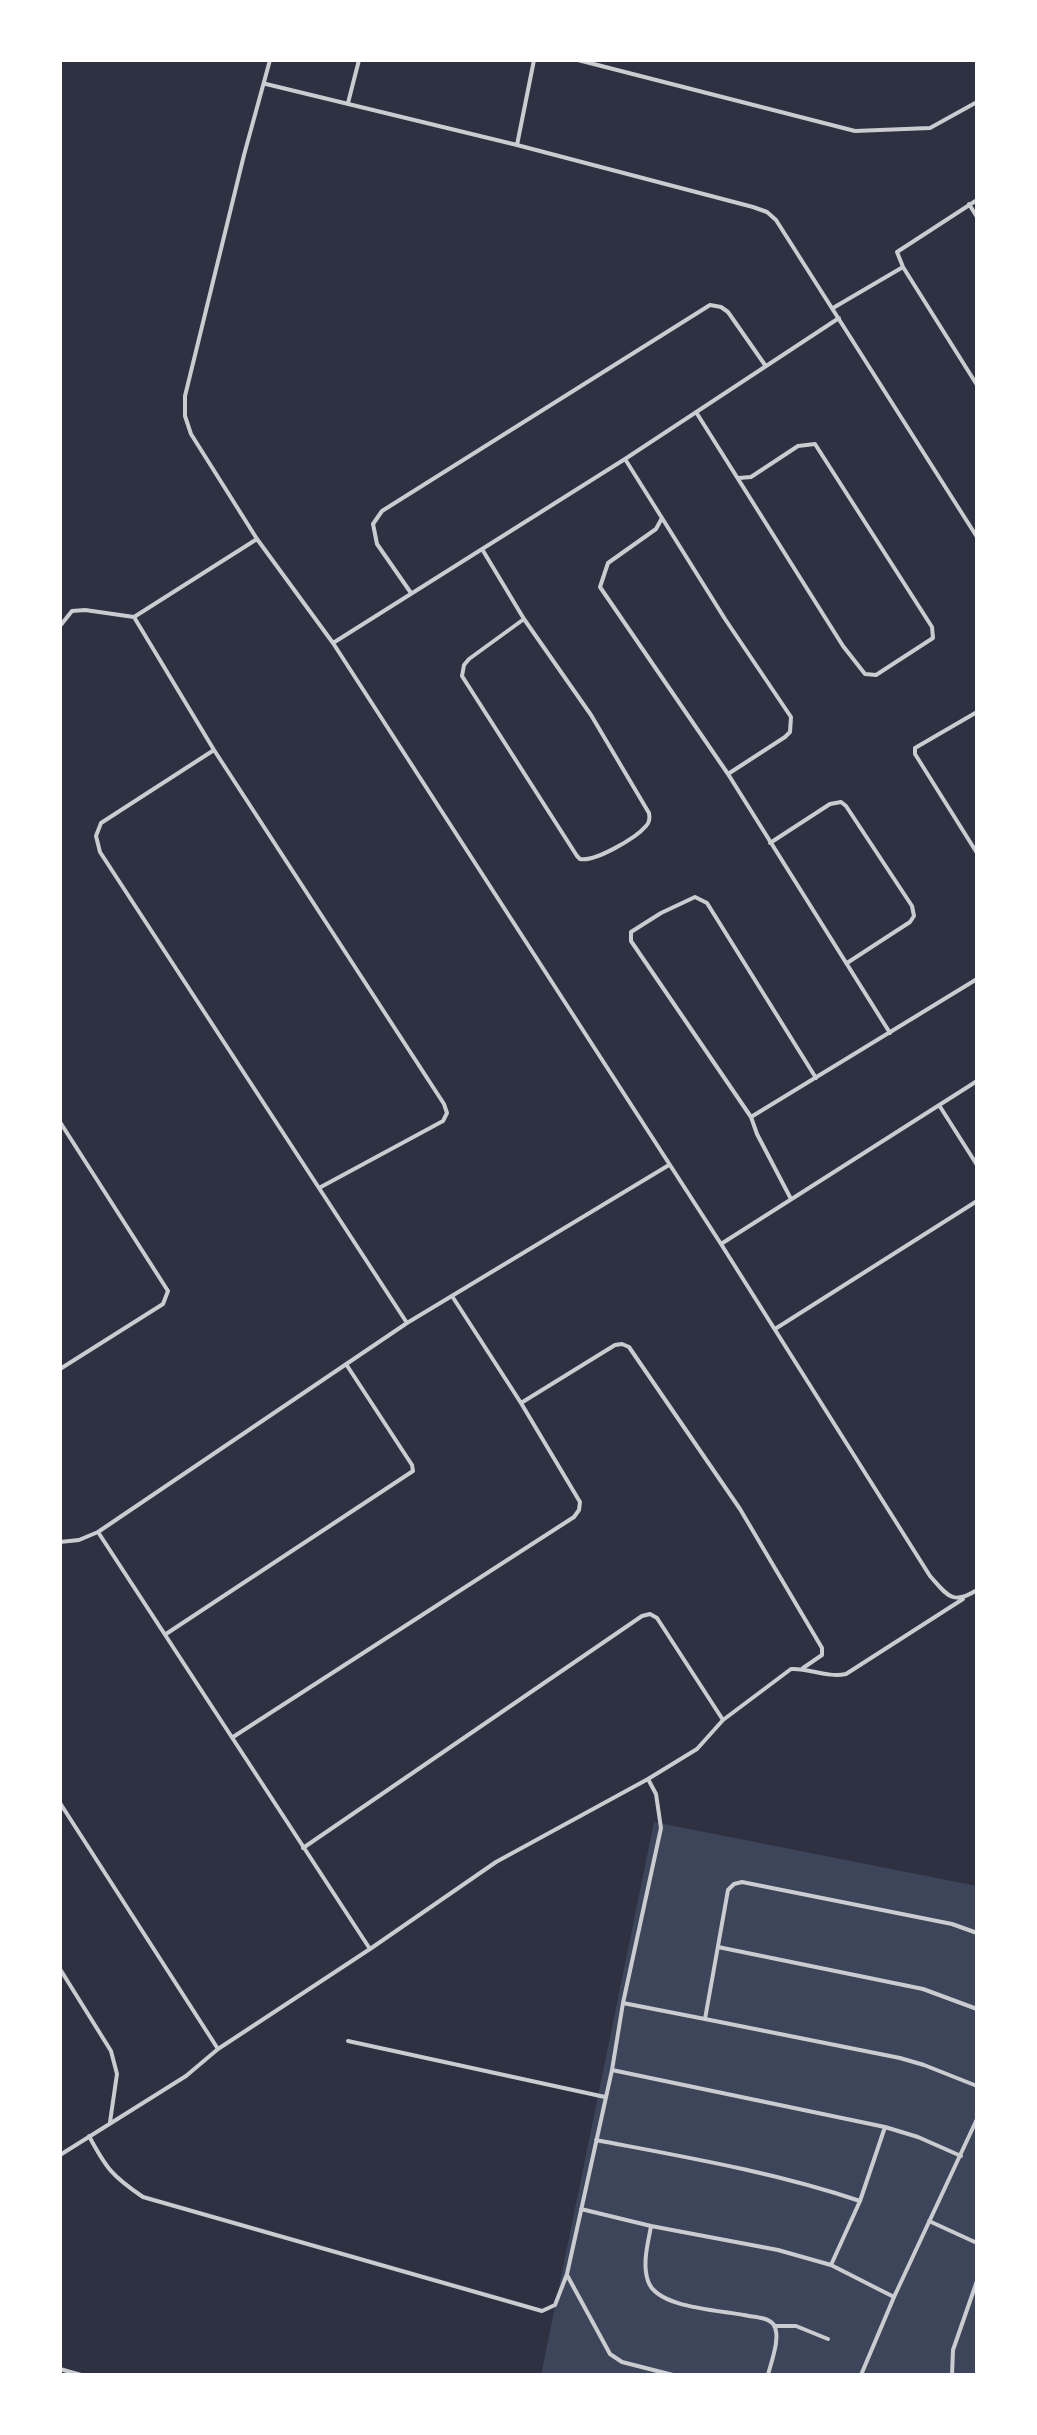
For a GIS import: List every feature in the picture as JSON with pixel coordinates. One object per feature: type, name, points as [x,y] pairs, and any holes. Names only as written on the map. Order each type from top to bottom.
[{"type":"street","points":[[270,60],[266,84],[244,155],[185,396],[185,416],[191,434],[257,539],[333,643],[721,1244],[930,1576],[952,1597],[963,1599]]},
{"type":"street","points":[[348,103],[359,60]]},
{"type":"street","points":[[517,145],[534,60]]},
{"type":"street","points":[[578,60],[855,132],[930,128],[977,102]]},
{"type":"street","points":[[266,84],[517,145],[767,212],[777,220],[977,537]]},
{"type":"street","points":[[977,200],[897,252],[903,267],[977,385]]},
{"type":"street","points":[[969,204],[977,217]]},
{"type":"street","points":[[833,308],[903,267]]},
{"type":"street","points":[[411,594],[377,544],[373,524],[382,511],[710,305],[721,307],[729,312],[765,365]]},
{"type":"street","points":[[333,643],[625,459],[839,318]]},
{"type":"street","points":[[696,412],[843,646],[865,674],[876,675],[933,638],[932,627],[815,444],[798,446],[751,477],[738,478]]},
{"type":"street","points":[[625,459],[725,619],[791,717],[790,732],[785,737],[728,774]]},
{"type":"street","points":[[662,518],[656,529],[608,562],[600,587],[728,774],[890,1033]]},
{"type":"street","points":[[60,626],[72,611],[85,610],[134,617],[257,539]]},
{"type":"street","points":[[482,549],[524,619],[591,715],[649,813],[650,820],[647,826],[615,847],[591,859],[580,859],[577,856],[462,676],[464,665],[469,659],[524,619]]},
{"type":"street","points":[[134,617],[214,750],[438,1095],[447,1113],[443,1121],[319,1188]]},
{"type":"street","points":[[977,712],[915,748],[915,753],[977,853]]},
{"type":"street","points":[[214,750],[101,823],[96,836],[100,852],[407,1323]]},
{"type":"street","points":[[770,843],[830,804],[841,802],[912,906],[914,916],[910,922],[847,963]]},
{"type":"street","points":[[791,1199],[750,1117],[631,941],[631,932],[661,913],[695,897],[707,903],[816,1078]]},
{"type":"street","points":[[750,1117],[977,979]]},
{"type":"street","points":[[721,1244],[977,1081]]},
{"type":"street","points":[[939,1105],[977,1165]]},
{"type":"street","points":[[60,1122],[168,1291],[163,1304],[60,1369]]},
{"type":"street","points":[[60,1542],[79,1540],[98,1532],[407,1323],[669,1165]]},
{"type":"street","points":[[775,1329],[977,1201]]},
{"type":"street","points":[[233,1737],[564,1523],[579,1510],[580,1502],[521,1403],[452,1296]]},
{"type":"street","points":[[521,1403],[615,1345],[622,1344],[629,1347],[740,1509],[822,1648],[822,1655],[803,1668]]},
{"type":"street","points":[[166,1634],[413,1471],[412,1465],[346,1364]]},
{"type":"street","points":[[98,1532],[370,1949]]},
{"type":"street","points":[[60,2155],[186,2076],[218,2049],[370,1949],[496,1862],[648,1779],[697,1749],[723,1720],[791,1669],[803,1668],[832,1677],[846,1674],[977,1590]]},
{"type":"street","points":[[303,1848],[642,1616],[650,1614],[657,1618],[723,1720]]},
{"type":"street","points":[[89,2136],[103,2163],[117,2180],[143,2197],[412,2276],[542,2311],[555,2305],[567,2274],[612,2070],[623,2003],[660,1828],[656,1794],[648,1779]]},
{"type":"street","points":[[60,1803],[218,2049]]},
{"type":"street","points":[[705,2019],[728,1890],[734,1884],[742,1882],[952,1924],[977,1933]]},
{"type":"street","points":[[718,1947],[923,1989],[977,2009]]},
{"type":"street","points":[[60,1969],[111,2052],[117,2074],[110,2123]]},
{"type":"street","points":[[623,2003],[900,2058],[977,2086]]},
{"type":"street","points":[[348,2041],[606,2097]]},
{"type":"street","points":[[612,2070],[885,2127],[918,2137],[961,2156]]},
{"type":"street","points":[[861,2375],[894,2297],[977,2119]]},
{"type":"street","points":[[831,2265],[860,2201],[885,2127]]},
{"type":"street","points":[[596,2140],[734,2166],[821,2188],[860,2201]]},
{"type":"street","points":[[581,2210],[778,2250],[831,2265],[894,2297]]},
{"type":"street","points":[[929,2222],[977,2243]]},
{"type":"street","points":[[651,2226],[645,2260],[648,2283],[661,2298],[768,2320],[774,2326],[777,2336],[768,2375]]},
{"type":"street","points":[[567,2274],[610,2354],[621,2362],[660,2374],[673,2375]]},
{"type":"street","points":[[951,2375],[953,2350],[977,2281]]},
{"type":"street","points":[[774,2326],[796,2326],[828,2339]]},
{"type":"street","points":[[60,2368],[81,2375]]},
{"type":"shaded area","points":[[654,1822],[977,1886],[977,2375],[541,2375]]}]
